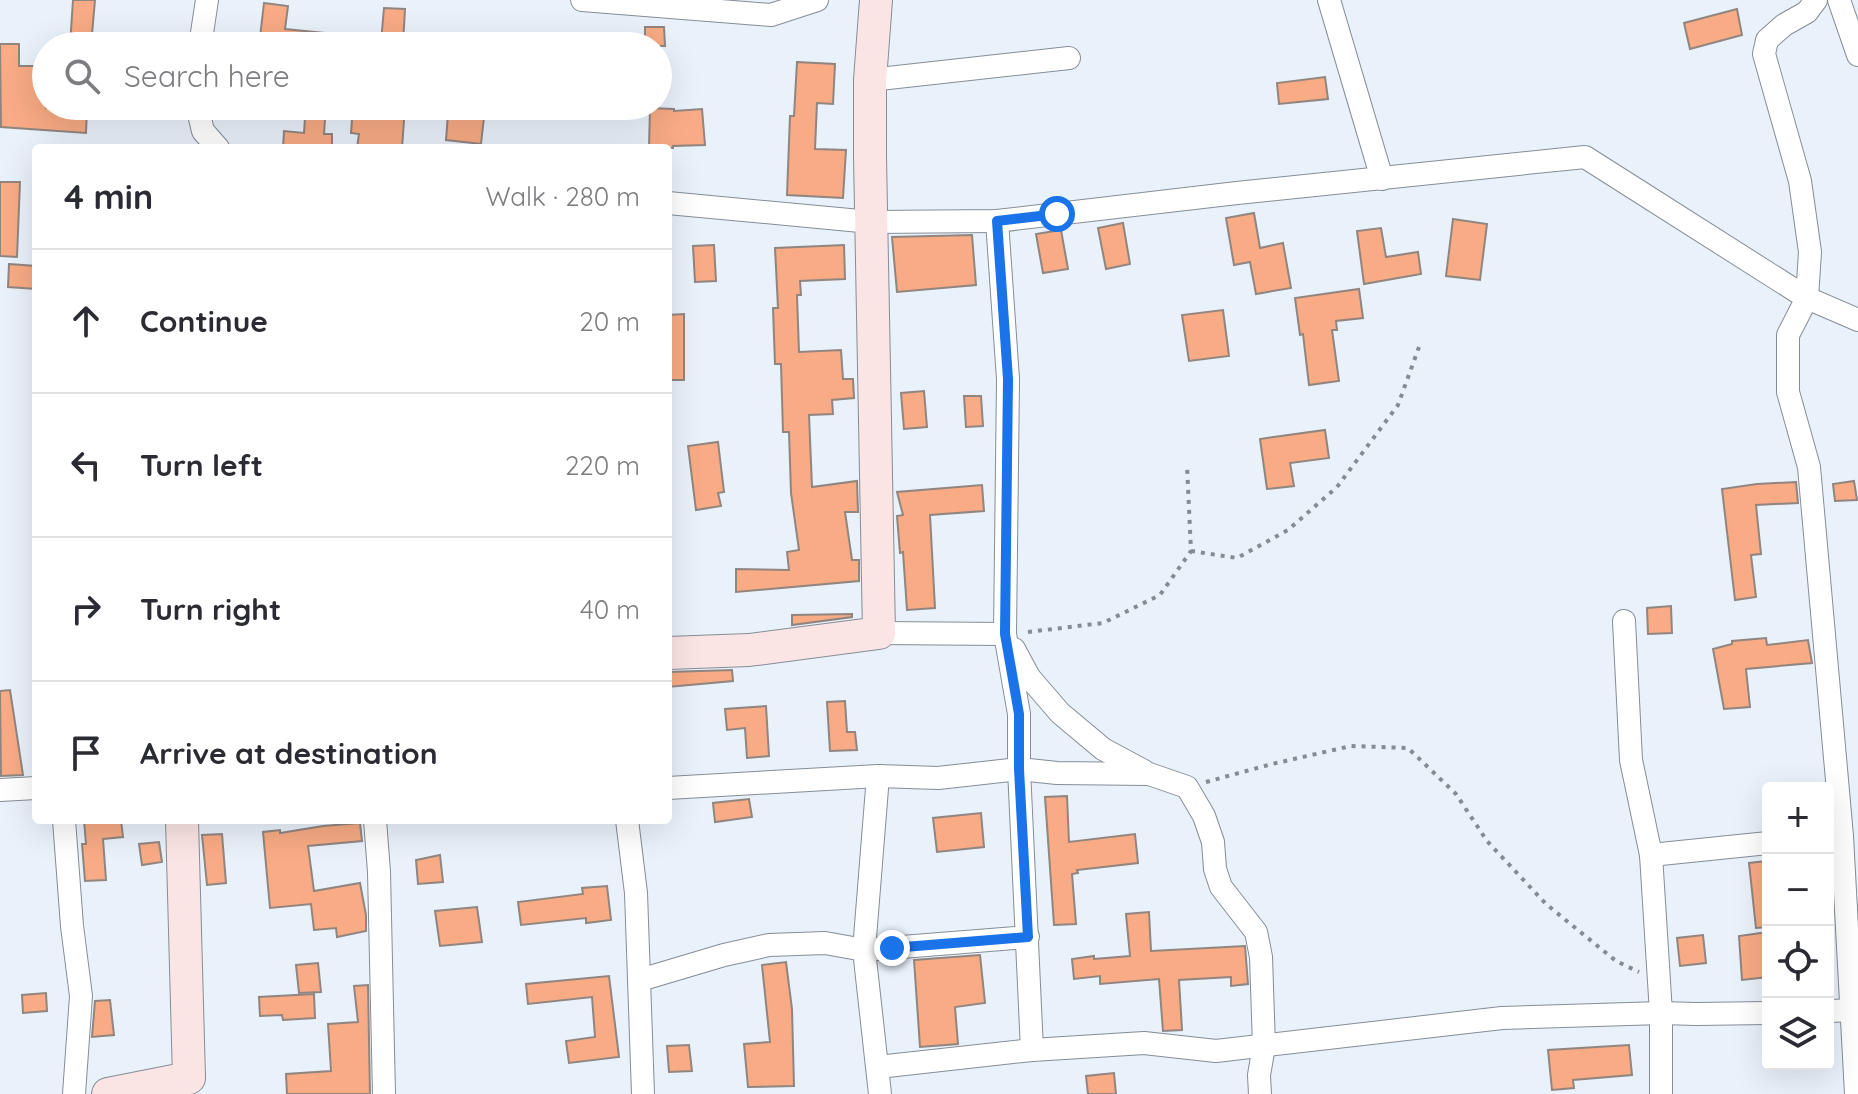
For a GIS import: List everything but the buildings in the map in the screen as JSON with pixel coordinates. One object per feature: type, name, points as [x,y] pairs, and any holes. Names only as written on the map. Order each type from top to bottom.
[{"type":"street","points":[[202,32],[207,0]]},
{"type":"street","points":[[582,0],[771,15],[817,0]]},
{"type":"street","points":[[876,0],[870,80],[879,633]]},
{"type":"street","points":[[1329,0],[1382,179]]},
{"type":"street","points":[[1816,0],[1807,12],[1784,25],[1767,40],[1764,54],[1800,181],[1810,252],[1807,298],[1788,335],[1788,392],[1809,467],[1843,836],[1855,1011],[1856,1094]]},
{"type":"street","points":[[1839,0],[1858,55]]},
{"type":"street","points":[[870,80],[1069,58]]},
{"type":"street","points":[[200,120],[203,131],[214,144]]},
{"type":"street","points":[[672,203],[871,222],[997,221],[1585,157],[1807,298],[1858,320]]},
{"type":"street","points":[[997,221],[1008,379],[1005,634],[1019,714],[1032,1050]]},
{"type":"street","points":[[1624,621],[1631,760],[1651,855],[1661,1013],[1661,1094]]},
{"type":"street","points":[[672,653],[749,650],[879,633],[1005,634]]},
{"type":"street","points":[[1005,634],[1029,677],[1060,713],[1103,749],[1149,774],[1187,787],[1204,816],[1213,842],[1215,869],[1221,887],[1256,932],[1261,957],[1264,1046],[1259,1075],[1260,1094]]},
{"type":"street","points":[[672,788],[878,776],[938,778],[1019,769],[1057,773],[1149,774]]},
{"type":"street","points":[[878,776],[864,950],[880,1094]]},
{"type":"street","points":[[0,790],[32,788]]},
{"type":"street","points":[[64,824],[81,996],[74,1094]]},
{"type":"street","points":[[108,1094],[190,1086],[182,824]]},
{"type":"street","points":[[375,824],[384,1094]]},
{"type":"street","points":[[627,824],[636,893],[643,1094]]},
{"type":"street","points":[[1651,855],[1762,844]]},
{"type":"street","points":[[640,980],[769,945],[825,943],[864,950],[1028,937]]},
{"type":"street","points":[[1834,1011],[1855,1011]]},
{"type":"street","points":[[878,1067],[1032,1050],[1144,1043],[1216,1051],[1502,1018],[1762,1013]]},
{"type":"path","points":[[1191,551],[1237,558],[1288,530],[1337,487],[1398,405],[1419,347]]},
{"type":"path","points":[[1005,634],[1103,623],[1160,595],[1191,551],[1187,465]]},
{"type":"path","points":[[1187,787],[1351,746],[1408,748],[1456,794],[1487,841],[1546,904],[1616,961],[1659,981]]},
{"type":"route","points":[[892,948],[1028,937],[1019,714],[1005,634],[1008,379],[997,221],[1057,214]]}]
